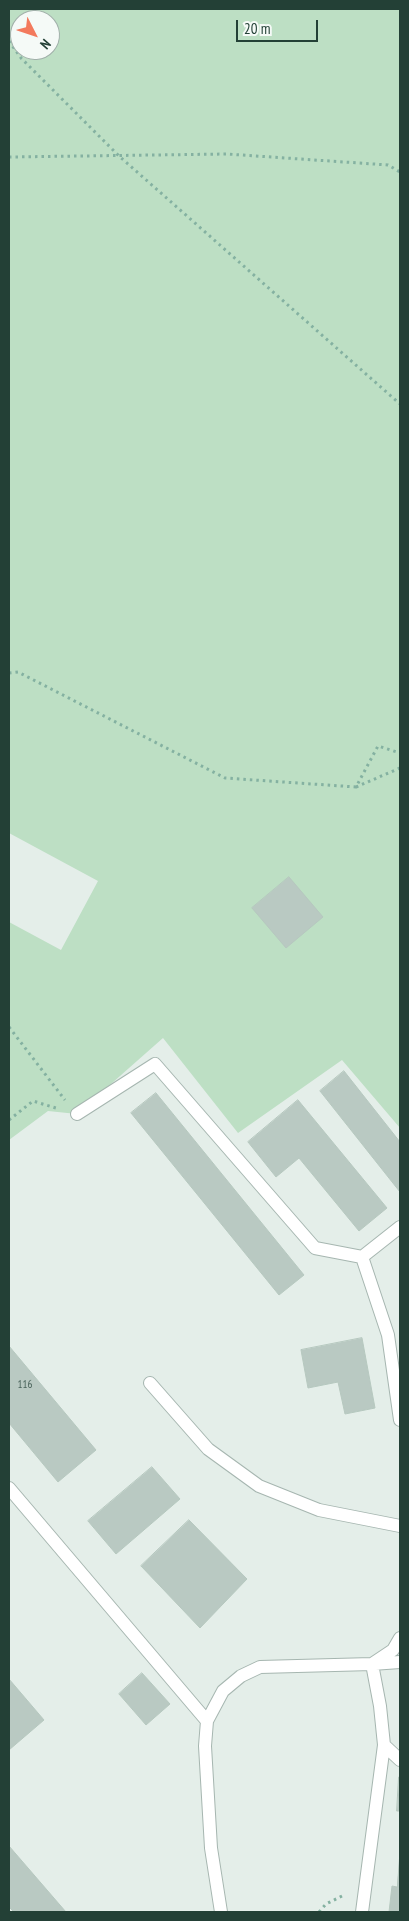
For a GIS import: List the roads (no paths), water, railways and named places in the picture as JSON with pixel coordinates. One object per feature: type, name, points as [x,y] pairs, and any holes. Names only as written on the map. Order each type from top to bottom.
[{"type":"lane","points":[[77,1114],[155,1064],[315,1248],[362,1257],[400,1227]]},
{"type":"lane","points":[[362,1257],[388,1335],[400,1420]]},
{"type":"lane","points":[[150,1383],[208,1449],[258,1486],[319,1510],[400,1526]]},
{"type":"lane","points":[[9,1488],[207,1721]]},
{"type":"lane","points":[[372,1664],[393,1650],[400,1638]]},
{"type":"lane","points":[[221,1912],[211,1848],[205,1746],[207,1721],[223,1691],[241,1676],[260,1667],[400,1662]]},
{"type":"lane","points":[[362,1912],[384,1745],[380,1706],[372,1664]]},
{"type":"lane","points":[[384,1745],[400,1760]]}]
